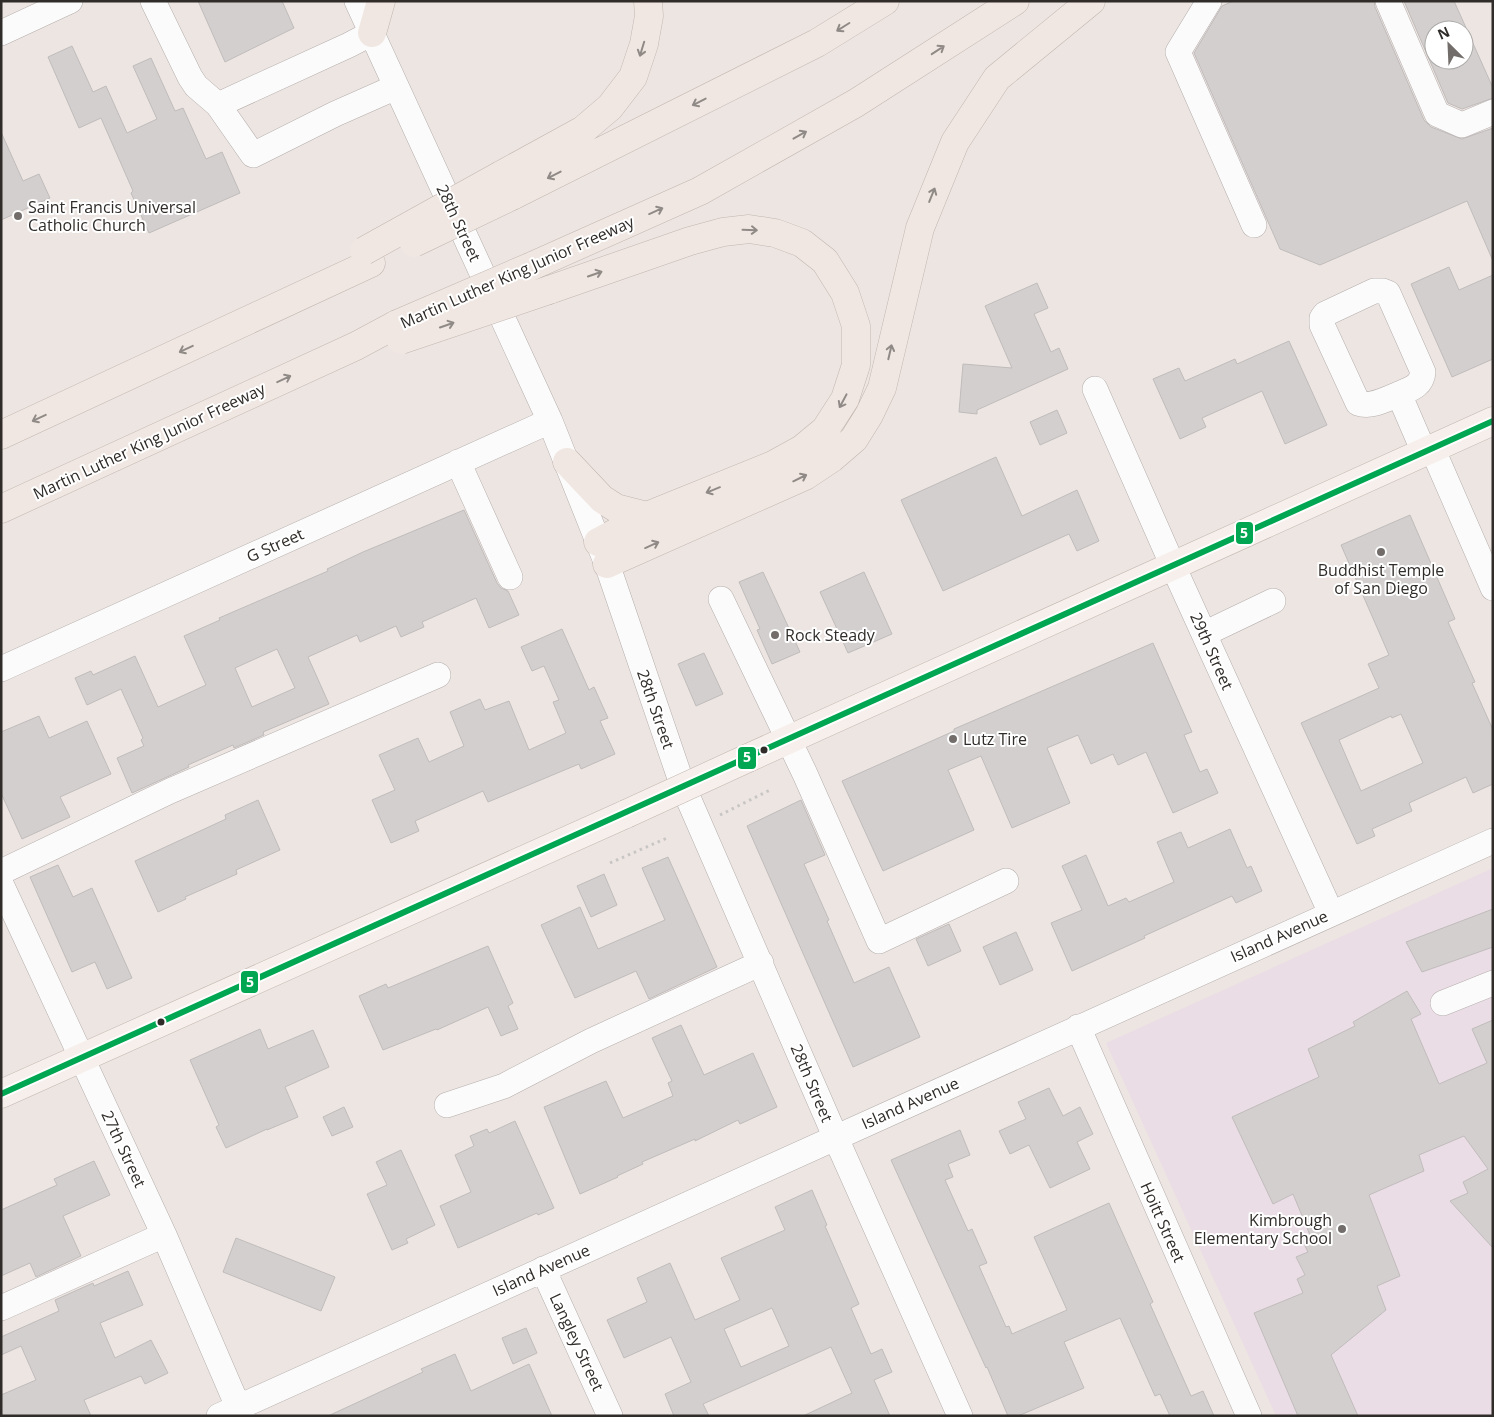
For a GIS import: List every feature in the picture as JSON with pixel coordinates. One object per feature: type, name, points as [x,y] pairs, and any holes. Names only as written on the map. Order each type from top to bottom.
[{"type":"highway","points":[[372,33],[380,1]]},
{"type":"highway","points":[[507,186],[583,130],[610,107],[633,76],[644,44],[649,16],[648,1]]},
{"type":"highway","points":[[1,435],[230,328],[507,186],[817,43],[884,1]]},
{"type":"highway","name":"Martin Luther King Junior Freeway","points":[[1,509],[356,346],[399,332],[532,266],[700,191],[856,103],[1016,1]]},
{"type":"highway","points":[[602,553],[805,476],[832,458],[854,439],[869,415],[882,388],[920,228],[955,142],[997,78],[1091,1]]},
{"type":"highway","points":[[399,332],[549,290],[690,241],[723,232],[749,229],[775,233],[802,243],[824,261],[845,293],[856,326],[856,365],[845,399],[825,430],[802,449],[773,465],[647,516],[602,553]]},
{"type":"highway","points":[[567,462],[602,498],[616,508],[647,516]]},
{"type":"main road","points":[[1,1094],[626,814],[1493,421]]},
{"type":"street","points":[[1,33],[70,1]]},
{"type":"street","points":[[153,1],[190,77],[196,86],[218,105],[253,155],[335,114],[396,87]]},
{"type":"street","name":"28th Street","points":[[357,1],[550,421],[602,553],[682,784],[835,1136],[960,1416]]},
{"type":"street","points":[[1209,1],[1178,52],[1254,225]]},
{"type":"street","points":[[1388,1],[1437,114],[1462,125],[1493,112]]},
{"type":"street","points":[[218,105],[372,33]]},
{"type":"street","points":[[1383,291],[1388,293],[1423,372],[1423,379],[1419,384],[1399,394],[1370,404],[1363,405],[1358,403],[1322,325],[1322,318],[1325,314],[1374,292],[1383,291]]},
{"type":"street","name":"29th Street","points":[[1095,388],[1173,566],[1331,913]]},
{"type":"street","points":[[1399,394],[1428,450],[1493,588]]},
{"type":"street","name":"G Street","points":[[1,669],[550,421]]},
{"type":"street","points":[[458,462],[510,577]]},
{"type":"street","points":[[721,600],[789,739],[879,941],[1006,881]]},
{"type":"street","points":[[1204,634],[1273,601]]},
{"type":"street","points":[[1,872],[170,790],[438,675]]},
{"type":"street","name":"Island Avenue","points":[[233,1413],[835,1136],[1493,841]]},
{"type":"street","name":"27th Street","points":[[1,884],[164,1234],[233,1413]]},
{"type":"street","points":[[447,1105],[504,1086],[590,1041],[761,963]]},
{"type":"street","points":[[1443,1003],[1493,983]]},
{"type":"street","name":"Hoitt Street","points":[[1078,1027],[1248,1416]]},
{"type":"street","points":[[1,1308],[164,1234]]},
{"type":"street","name":"Langley Street","points":[[543,1269],[610,1416]]},
{"type":"path","points":[[719,815],[772,789]]},
{"type":"path","points":[[610,863],[667,838]]},
{"type":"shaded area","name":"Kimbrough Elementary School","points":[[1493,868],[1493,1416],[1276,1416],[1106,1043]]},
{"type":"building","points":[[198,1],[282,1],[294,28],[225,62]]},
{"type":"building","points":[[1233,1],[1374,1],[1424,120],[1431,127],[1462,139],[1493,128],[1493,261],[1467,201],[1320,265],[1280,249],[1194,53],[1222,6]]},
{"type":"building","points":[[1404,1],[1454,1],[1463,20],[1424,20],[1424,47]]},
{"type":"building","points":[[72,46],[93,92],[106,86],[127,133],[157,119],[133,66],[151,58],[175,111],[183,108],[206,159],[222,152],[240,193],[149,233],[101,118],[79,128],[48,57]]},
{"type":"building","points":[[1474,46],[1493,88],[1493,98],[1462,109],[1448,103],[1434,70],[1474,70]]},
{"type":"building","points":[[1,132],[23,181],[39,174],[50,198],[1,220]]},
{"type":"building","points":[[1449,267],[1459,290],[1493,275],[1493,359],[1452,377],[1411,284]]},
{"type":"building","points":[[1037,283],[1048,308],[1034,314],[1051,352],[1059,348],[1068,369],[977,410],[977,414],[959,412],[963,364],[1012,368],[985,306]]},
{"type":"building","points":[[1289,341],[1327,425],[1285,444],[1262,391],[1202,418],[1206,427],[1180,439],[1153,379],[1179,368],[1185,381],[1235,359],[1237,364]]},
{"type":"building","points":[[1057,410],[1067,433],[1040,445],[1030,422]]},
{"type":"building","points":[[996,457],[1022,516],[1077,490],[1099,541],[1077,551],[1069,534],[943,591],[901,500]]},
{"type":"building","points":[[464,510],[497,583],[501,588],[508,591],[519,615],[489,628],[476,598],[422,622],[424,627],[401,637],[396,626],[360,642],[357,635],[308,657],[329,704],[263,732],[264,735],[234,748],[233,745],[188,765],[189,767],[132,793],[117,758],[144,746],[141,740],[143,738],[121,689],[87,705],[75,678],[91,671],[93,675],[135,656],[158,707],[206,685],[184,636],[220,620],[219,618],[328,571],[327,569]],"holes":[[[277,649],[295,688],[252,707],[235,668]]]},
{"type":"building","points":[[1410,515],[1455,619],[1448,622],[1475,682],[1472,683],[1493,730],[1493,784],[1473,793],[1466,777],[1409,803],[1412,811],[1372,829],[1375,836],[1357,844],[1301,723],[1379,688],[1368,664],[1389,655],[1341,545]],"holes":[[[1401,714],[1423,763],[1361,791],[1339,740],[1391,716],[1392,718]]]},
{"type":"building","points":[[763,572],[800,652],[772,664],[757,630],[760,629],[739,582]]},
{"type":"building","points":[[864,572],[892,634],[848,653],[820,592]]},
{"type":"building","points":[[562,629],[589,690],[594,687],[608,718],[600,721],[615,754],[581,769],[579,764],[488,802],[483,791],[415,821],[419,831],[391,843],[372,800],[395,790],[379,755],[418,738],[429,762],[464,746],[450,712],[480,699],[485,710],[509,701],[529,750],[566,733],[553,702],[559,700],[544,666],[532,671],[521,647]]},
{"type":"building","points":[[1153,643],[1192,732],[1184,735],[1200,772],[1207,769],[1218,793],[1173,813],[1146,752],[1118,765],[1113,754],[1091,764],[1078,735],[1047,748],[1070,803],[1012,828],[981,756],[948,770],[974,830],[883,871],[842,781],[954,731],[954,729]]},
{"type":"building","points":[[704,653],[723,694],[696,706],[678,664]]},
{"type":"building","points":[[39,716],[49,738],[87,721],[111,774],[60,797],[70,817],[22,839],[1,793],[1,732]]},
{"type":"building","points":[[258,800],[280,850],[236,870],[237,874],[185,897],[186,899],[158,912],[135,861],[226,819],[225,815]]},
{"type":"building","points":[[801,800],[825,855],[804,864],[854,983],[889,967],[920,1037],[853,1067],[747,826]]},
{"type":"building","points":[[1230,829],[1247,868],[1251,866],[1262,891],[1236,903],[1232,896],[1072,971],[1051,923],[1082,910],[1062,866],[1086,855],[1108,906],[1126,898],[1129,902],[1174,882],[1157,842],[1181,832],[1188,848]]},
{"type":"building","points":[[668,857],[717,967],[649,999],[636,971],[575,998],[541,925],[580,907],[598,949],[665,920],[642,868]]},
{"type":"building","points":[[58,865],[73,897],[92,888],[132,978],[107,989],[95,962],[72,972],[30,877]]},
{"type":"building","points":[[604,874],[617,905],[591,917],[577,886]]},
{"type":"building","points":[[1493,909],[1493,947],[1422,972],[1406,942]]},
{"type":"building","points":[[949,924],[961,951],[928,966],[916,939]]},
{"type":"building","points":[[1016,932],[1033,970],[1000,985],[983,947]]},
{"type":"building","points":[[488,946],[513,1003],[508,1006],[518,1029],[501,1036],[488,1007],[437,1030],[383,1050],[359,996],[386,984],[388,988]]},
{"type":"building","points":[[1407,991],[1421,1014],[1411,1019],[1439,1084],[1487,1063],[1472,1029],[1493,1020],[1493,1248],[1450,1201],[1468,1193],[1463,1182],[1488,1169],[1464,1136],[1419,1155],[1424,1171],[1369,1195],[1400,1276],[1377,1286],[1386,1310],[1331,1355],[1358,1416],[1298,1416],[1254,1313],[1303,1293],[1297,1279],[1305,1275],[1296,1257],[1308,1252],[1301,1238],[1310,1235],[1293,1194],[1273,1204],[1232,1117],[1319,1077],[1308,1049],[1355,1026],[1353,1022]]},
{"type":"building","points":[[681,1025],[704,1075],[753,1053],[777,1107],[740,1124],[738,1120],[695,1141],[695,1139],[642,1162],[643,1164],[618,1177],[580,1194],[544,1107],[606,1081],[623,1118],[673,1096],[668,1083],[672,1081],[652,1038]]},
{"type":"building","points":[[260,1029],[268,1049],[313,1030],[329,1067],[285,1087],[298,1117],[226,1148],[216,1127],[219,1125],[190,1060]]},
{"type":"building","points":[[1049,1088],[1063,1116],[1080,1107],[1093,1134],[1077,1142],[1090,1169],[1050,1188],[1029,1145],[1010,1154],[999,1131],[1026,1119],[1018,1102]]},
{"type":"building","points":[[344,1107],[353,1127],[332,1136],[323,1117]]},
{"type":"building","points":[[515,1121],[554,1208],[538,1215],[537,1213],[458,1248],[440,1206],[471,1192],[455,1155],[474,1146],[470,1136],[487,1129],[489,1133]]},
{"type":"building","points":[[960,1130],[970,1155],[948,1164],[953,1177],[945,1180],[968,1231],[972,1229],[987,1263],[979,1266],[1006,1327],[1009,1326],[1012,1334],[1067,1310],[1034,1237],[1109,1203],[1153,1302],[1150,1304],[1191,1396],[1203,1391],[1214,1416],[1170,1416],[1160,1394],[1155,1396],[1120,1318],[1064,1342],[1084,1388],[1018,1416],[1008,1416],[891,1160]]},
{"type":"building","points":[[401,1150],[435,1225],[406,1239],[408,1243],[392,1250],[367,1194],[387,1185],[376,1162]]},
{"type":"building","points":[[94,1161],[110,1195],[63,1216],[81,1256],[36,1277],[30,1263],[1,1276],[1,1210],[57,1185],[54,1179]]},
{"type":"building","points":[[812,1190],[827,1225],[825,1226],[859,1304],[851,1308],[871,1354],[882,1349],[892,1372],[874,1380],[890,1416],[803,1416],[852,1393],[831,1347],[703,1404],[709,1416],[674,1416],[665,1394],[691,1382],[671,1337],[624,1358],[607,1320],[647,1302],[637,1278],[670,1263],[695,1320],[740,1300],[721,1258],[785,1230],[775,1207]],"holes":[[[772,1308],[789,1346],[741,1367],[724,1329]]]},
{"type":"building","points":[[236,1238],[335,1277],[321,1311],[223,1272]]},
{"type":"building","points":[[128,1271],[143,1305],[100,1323],[115,1358],[151,1340],[168,1373],[145,1384],[141,1376],[84,1400],[91,1416],[1,1416],[1,1395],[36,1380],[21,1346],[1,1355],[1,1337],[59,1311],[55,1300],[93,1283],[94,1286]]},
{"type":"building","points":[[526,1328],[537,1353],[513,1364],[502,1338]]},
{"type":"building","points":[[455,1354],[471,1391],[529,1364],[552,1416],[328,1416],[423,1372],[421,1369]]},
{"type":"transit line","name":"5","points":[[1,1094],[1493,421]]},
{"type":"place","name":"Saint Francis Universal Catholic Church","points":[[18,216]]},
{"type":"place","name":"Buddhist Temple of San Diego","points":[[1381,552]]},
{"type":"place","name":"Rock Steady","points":[[775,635]]},
{"type":"place","name":"Lutz Tire","points":[[953,739]]},
{"type":"place","name":"Kimbrough Elementary School","points":[[1342,1229]]}]
